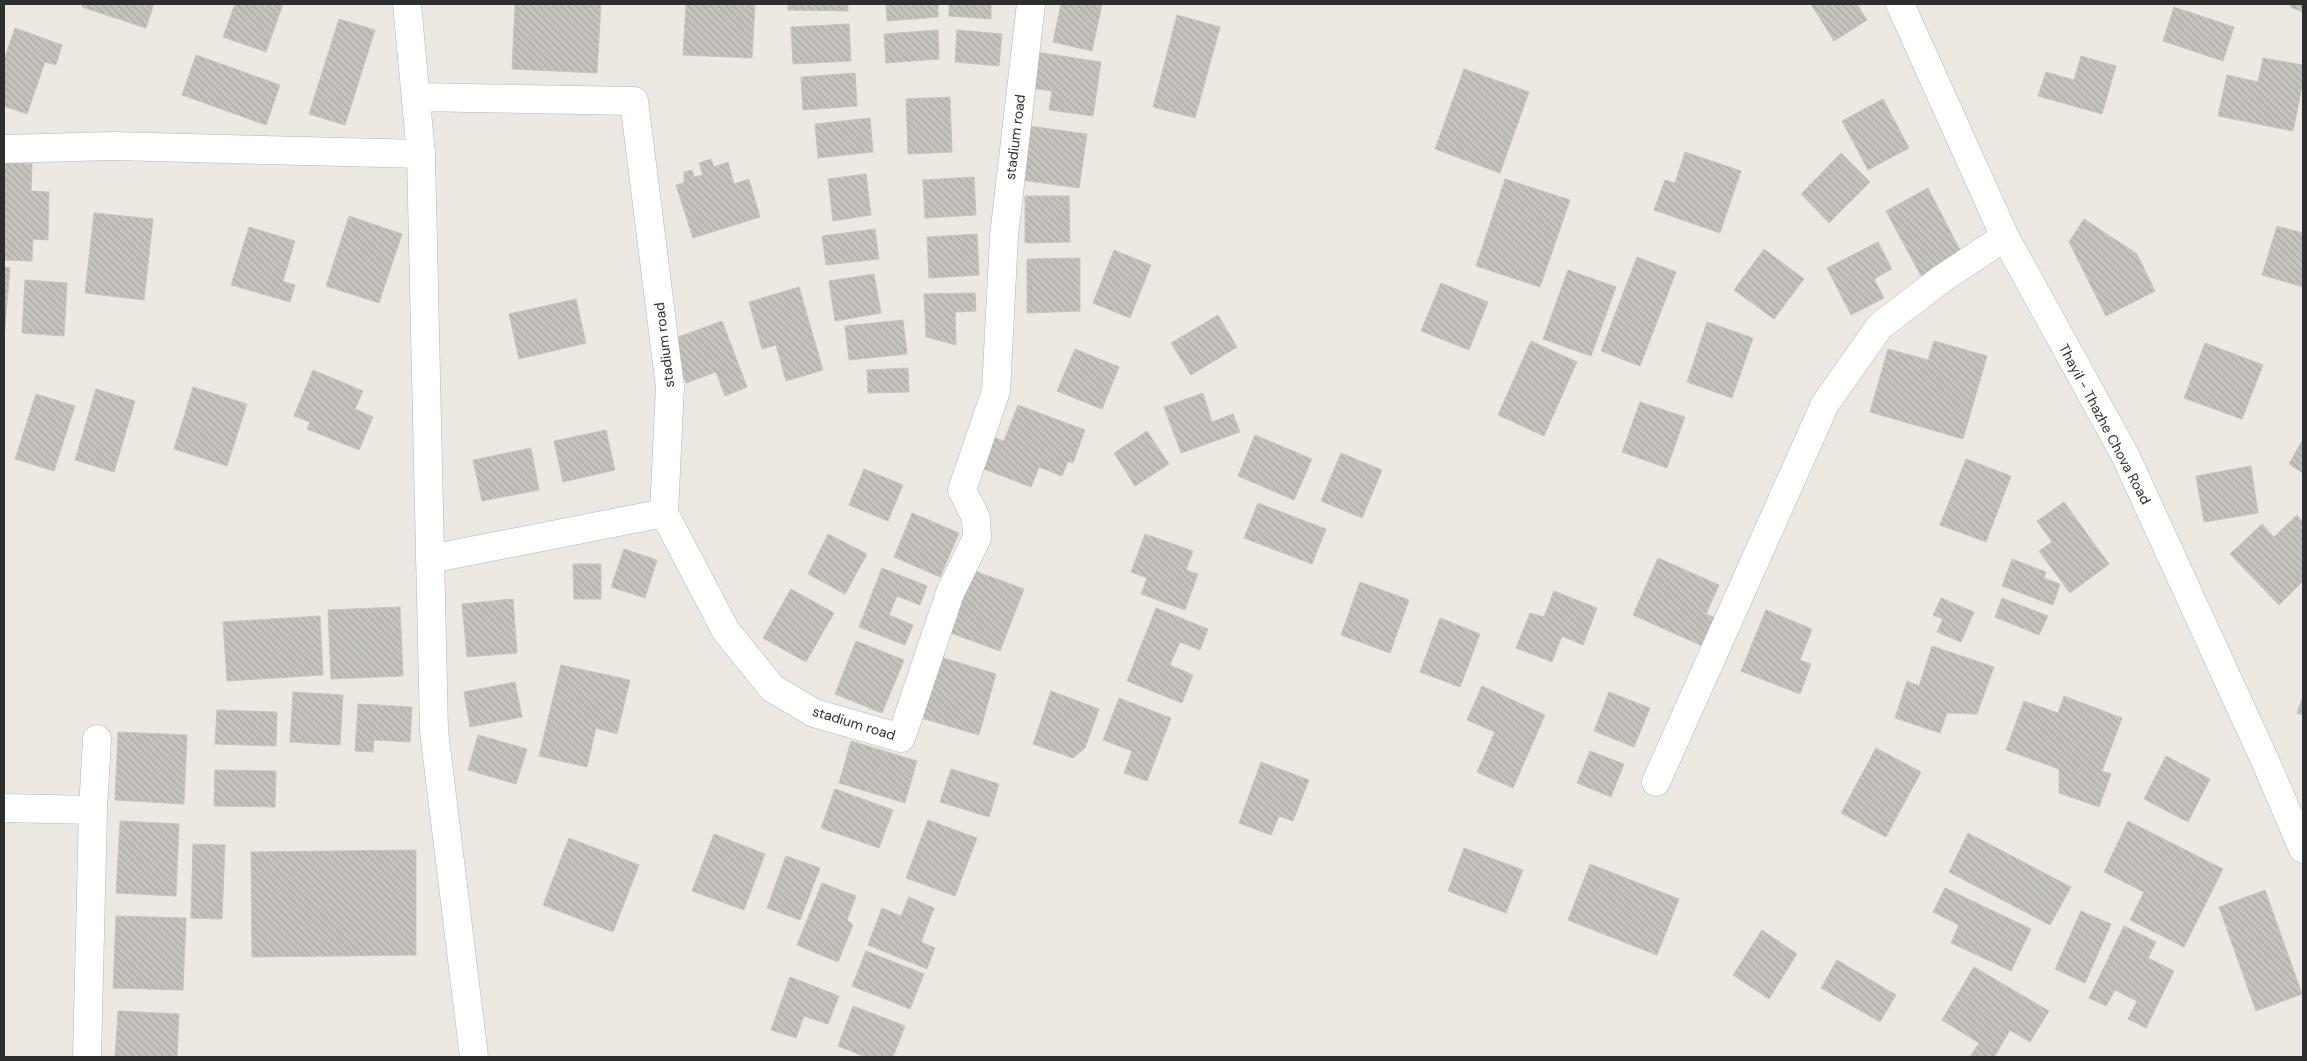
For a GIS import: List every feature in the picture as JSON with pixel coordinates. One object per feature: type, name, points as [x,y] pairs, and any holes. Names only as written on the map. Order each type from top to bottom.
[{"type":"street","points":[[407,4],[422,154],[434,732],[474,1057]]},
{"type":"street","name":"stadium road","points":[[416,97],[634,100],[670,387],[664,513],[726,631],[772,688],[814,713],[902,738],[950,593],[977,538],[976,518],[962,490],[996,391],[1004,236],[1031,4]]},
{"type":"street","name":"Thayil - Thazhe Chova Road","points":[[1900,4],[2004,237],[2125,455],[2267,765],[2303,849]]},
{"type":"street","points":[[4,149],[113,146],[422,154]]},
{"type":"street","points":[[1656,782],[1825,404],[1880,326],[1943,278],[2004,237]]},
{"type":"street","points":[[430,559],[664,513]]},
{"type":"street","points":[[87,1057],[93,810],[97,738]]},
{"type":"street","points":[[4,808],[93,810]]},
{"type":"building","points":[[83,4],[154,4],[146,28],[82,7]]},
{"type":"building","points":[[235,4],[283,4],[266,52],[223,37]]},
{"type":"building","points":[[515,4],[601,4],[597,73],[512,69]]},
{"type":"building","points":[[686,4],[755,4],[752,58],[683,55]]},
{"type":"building","points":[[788,4],[848,4],[848,11],[788,10]]},
{"type":"building","points":[[886,4],[938,4],[938,17],[887,21]]},
{"type":"building","points":[[949,4],[991,4],[991,19],[949,16]]},
{"type":"building","points":[[1061,4],[1102,4],[1092,51],[1053,42]]},
{"type":"building","points":[[1811,4],[1857,4],[1867,20],[1834,41]]},
{"type":"building","points":[[2291,4],[2303,4],[2303,12],[2290,7]]},
{"type":"building","points":[[2174,7],[2234,27],[2223,61],[2163,41]]},
{"type":"building","points":[[1177,15],[1220,27],[1195,118],[1153,107]]},
{"type":"building","points":[[339,19],[375,30],[345,125],[309,114]]},
{"type":"building","points":[[849,24],[851,61],[793,64],[791,27]]},
{"type":"building","points":[[15,28],[62,45],[56,65],[45,62],[27,114],[4,106],[4,60]]},
{"type":"building","points":[[938,30],[939,59],[886,63],[884,34]]},
{"type":"building","points":[[957,30],[1002,34],[999,66],[955,62]]},
{"type":"building","points":[[1036,52],[1101,62],[1093,116],[1049,110],[1052,91],[1031,88]]},
{"type":"building","points":[[196,55],[280,85],[266,125],[182,95]]},
{"type":"building","points":[[2081,56],[2116,66],[2102,114],[2038,96],[2046,72],[2074,80]]},
{"type":"building","points":[[2263,58],[2303,65],[2303,81],[2293,131],[2218,116],[2227,75],[2258,82]]},
{"type":"building","points":[[1464,69],[1529,92],[1500,173],[1435,149]]},
{"type":"building","points":[[855,73],[857,106],[803,110],[801,77]]},
{"type":"building","points":[[950,97],[952,152],[908,154],[906,99]]},
{"type":"building","points":[[1883,99],[1909,148],[1868,170],[1842,121]]},
{"type":"building","points":[[870,118],[873,152],[818,158],[815,124]]},
{"type":"building","points":[[1029,126],[1087,134],[1079,188],[1021,180]]},
{"type":"building","points":[[1685,152],[1741,171],[1720,233],[1654,210],[1665,180],[1675,183]]},
{"type":"building","points":[[1841,153],[1870,182],[1829,223],[1801,194]]},
{"type":"building","points":[[711,159],[714,167],[728,162],[734,184],[749,179],[760,217],[693,238],[676,185],[684,183],[684,172],[692,170],[694,177],[703,175],[699,163]]},
{"type":"building","points":[[4,163],[32,164],[31,191],[49,192],[48,240],[33,239],[32,261],[4,260]]},
{"type":"building","points":[[866,174],[871,215],[833,221],[828,179]]},
{"type":"building","points":[[974,177],[976,215],[925,218],[923,180]]},
{"type":"building","points":[[1505,179],[1570,200],[1540,287],[1476,266]]},
{"type":"building","points":[[1928,188],[1962,254],[1921,276],[1886,211]]},
{"type":"building","points":[[1025,196],[1069,196],[1070,242],[1025,243]]},
{"type":"building","points":[[94,213],[153,219],[144,300],[85,293]]},
{"type":"building","points":[[349,216],[402,234],[379,303],[326,286]]},
{"type":"building","points":[[2084,219],[2137,254],[2155,291],[2106,316],[2069,242]]},
{"type":"building","points":[[2277,226],[2303,233],[2303,287],[2262,275]]},
{"type":"building","points":[[249,227],[295,241],[283,281],[295,285],[290,302],[231,285]]},
{"type":"building","points":[[875,229],[879,259],[826,265],[822,236]]},
{"type":"building","points":[[977,234],[979,275],[929,278],[927,237]]},
{"type":"building","points":[[1878,242],[1892,269],[1874,279],[1884,298],[1851,315],[1827,268]]},
{"type":"building","points":[[1764,249],[1804,279],[1774,319],[1734,290]]},
{"type":"building","points":[[1114,250],[1151,265],[1130,318],[1093,303]]},
{"type":"building","points":[[1637,257],[1676,272],[1640,366],[1601,351]]},
{"type":"building","points":[[1080,258],[1080,311],[1027,313],[1027,259]]},
{"type":"building","points":[[4,267],[10,268],[4,338]]},
{"type":"building","points":[[1568,270],[1616,287],[1591,356],[1543,339]]},
{"type":"building","points":[[874,274],[881,313],[835,321],[829,281]]},
{"type":"building","points":[[25,280],[67,283],[64,336],[22,333]]},
{"type":"building","points":[[1441,283],[1488,302],[1469,350],[1421,331]]},
{"type":"building","points":[[799,287],[823,370],[786,381],[776,345],[762,349],[749,302]]},
{"type":"building","points":[[975,293],[976,311],[955,312],[956,345],[926,337],[924,294]]},
{"type":"building","points":[[576,299],[586,343],[519,359],[509,314]]},
{"type":"building","points":[[1218,315],[1237,347],[1191,375],[1171,343]]},
{"type":"building","points":[[903,320],[907,354],[849,360],[845,326]]},
{"type":"building","points":[[722,321],[747,387],[725,396],[716,372],[686,383],[670,340]]},
{"type":"building","points":[[1707,322],[1753,338],[1732,398],[1687,382]]},
{"type":"building","points":[[1531,341],[1577,362],[1544,436],[1498,415]]},
{"type":"building","points":[[1934,341],[1987,356],[1963,439],[1870,412],[1888,349],[1928,360]]},
{"type":"building","points":[[2205,343],[2263,365],[2242,419],[2184,398]]},
{"type":"building","points":[[1075,349],[1119,367],[1102,409],[1057,391]]},
{"type":"building","points":[[908,368],[909,392],[868,393],[867,370]]},
{"type":"building","points":[[313,370],[363,391],[355,409],[373,417],[359,450],[307,429],[310,422],[294,416]]},
{"type":"building","points":[[193,387],[247,404],[227,466],[174,449]]},
{"type":"building","points":[[96,389],[135,401],[114,472],[75,460]]},
{"type":"building","points":[[1203,393],[1212,422],[1233,414],[1240,432],[1181,453],[1164,407]]},
{"type":"building","points":[[36,394],[75,406],[54,471],[15,459]]},
{"type":"building","points":[[1640,402],[1685,417],[1667,468],[1622,452]]},
{"type":"building","points":[[1018,405],[1085,430],[1073,463],[1068,461],[1062,476],[1039,467],[1031,487],[984,469],[995,438],[1004,441]]},
{"type":"building","points":[[606,430],[615,470],[563,482],[554,441]]},
{"type":"building","points":[[1147,431],[1169,464],[1135,486],[1114,453]]},
{"type":"building","points":[[1255,435],[1312,459],[1294,500],[1238,476]]},
{"type":"building","points":[[2303,439],[2303,473],[2289,464]]},
{"type":"building","points":[[531,448],[539,490],[482,501],[473,460]]},
{"type":"building","points":[[1341,453],[1382,470],[1362,518],[1321,501]]},
{"type":"building","points":[[1966,459],[2011,476],[1986,542],[1940,525]]},
{"type":"building","points":[[2251,466],[2258,513],[2204,522],[2196,476]]},
{"type":"building","points":[[864,469],[903,485],[888,521],[849,505]]},
{"type":"building","points":[[2064,502],[2109,564],[2070,593],[2039,551],[2052,542],[2037,521]]},
{"type":"building","points":[[1258,503],[1326,529],[1312,564],[1244,538]]},
{"type":"building","points":[[912,513],[959,533],[940,577],[894,557]]},
{"type":"building","points":[[2297,515],[2303,522],[2303,581],[2279,605],[2230,554],[2262,524],[2274,537]]},
{"type":"building","points":[[828,534],[867,554],[845,594],[808,574]]},
{"type":"building","points":[[1145,534],[1193,551],[1186,570],[1198,574],[1185,610],[1141,594],[1147,578],[1131,572]]},
{"type":"building","points":[[624,549],[657,560],[645,598],[611,587]]},
{"type":"building","points":[[1658,558],[1719,585],[1706,614],[1722,621],[1709,649],[1633,615]]},
{"type":"building","points":[[2012,559],[2046,572],[2044,578],[2060,584],[2053,605],[2002,586]]},
{"type":"building","points":[[573,564],[601,564],[601,599],[574,599]]},
{"type":"building","points":[[882,568],[927,586],[920,605],[897,596],[889,615],[913,625],[905,645],[859,627]]},
{"type":"building","points":[[969,569],[1024,589],[1000,651],[945,631]]},
{"type":"building","points":[[1360,582],[1409,600],[1390,653],[1341,635]]},
{"type":"building","points":[[791,589],[834,613],[806,662],[763,638]]},
{"type":"building","points":[[1554,591],[1597,608],[1583,645],[1562,636],[1552,662],[1516,648],[1530,613],[1544,617]]},
{"type":"building","points":[[1941,598],[1974,612],[1961,642],[1937,632],[1943,619],[1933,615]]},
{"type":"building","points":[[2002,598],[2048,616],[2039,635],[1995,617]]},
{"type":"building","points":[[513,599],[517,653],[467,657],[462,604]]},
{"type":"building","points":[[400,607],[403,676],[331,679],[328,610]]},
{"type":"building","points":[[1156,608],[1208,629],[1200,650],[1180,642],[1170,665],[1193,675],[1182,703],[1127,681]]},
{"type":"building","points":[[1766,610],[1812,629],[1800,660],[1811,664],[1800,694],[1741,671]]},
{"type":"building","points":[[320,616],[323,675],[227,681],[223,622]]},
{"type":"building","points":[[1440,618],[1480,634],[1460,687],[1420,672]]},
{"type":"building","points":[[856,641],[904,660],[882,713],[835,694]]},
{"type":"building","points":[[1932,646],[1994,667],[1977,714],[1947,713],[1940,733],[1895,718],[1907,681],[1919,686]]},
{"type":"building","points":[[937,656],[996,674],[979,735],[918,717]]},
{"type":"building","points":[[561,665],[630,680],[617,734],[596,728],[587,767],[539,756]]},
{"type":"building","points":[[515,682],[522,717],[470,727],[464,692]]},
{"type":"building","points":[[1482,686],[1545,715],[1513,788],[1477,772],[1495,732],[1467,720]]},
{"type":"building","points":[[1051,691],[1099,709],[1085,748],[1073,758],[1033,744]]},
{"type":"building","points":[[293,692],[343,695],[340,745],[290,742]]},
{"type":"building","points":[[1609,692],[1650,708],[1634,747],[1594,731]]},
{"type":"building","points":[[2064,696],[2122,718],[2102,771],[2111,774],[2099,807],[2059,793],[2059,769],[2006,750],[2024,701],[2058,713]]},
{"type":"building","points":[[2303,696],[2303,715],[2297,713]]},
{"type":"building","points":[[1119,698],[1171,718],[1147,781],[1124,773],[1132,751],[1103,740]]},
{"type":"building","points":[[358,704],[412,707],[410,742],[374,740],[373,752],[355,751]]},
{"type":"building","points":[[217,710],[277,712],[276,746],[215,744]]},
{"type":"building","points":[[118,732],[187,735],[184,804],[115,800]]},
{"type":"building","points":[[478,735],[527,749],[516,784],[468,770]]},
{"type":"building","points":[[851,741],[917,761],[905,803],[839,783]]},
{"type":"building","points":[[1876,748],[1921,772],[1886,837],[1841,813]]},
{"type":"building","points":[[1590,751],[1624,764],[1611,797],[1577,783]]},
{"type":"building","points":[[2166,756],[2210,779],[2188,822],[2144,799]]},
{"type":"building","points":[[1261,762],[1309,780],[1293,821],[1279,816],[1271,835],[1239,823]]},
{"type":"building","points":[[951,769],[999,784],[989,817],[940,802]]},
{"type":"building","points":[[215,770],[276,771],[275,807],[214,806]]},
{"type":"building","points":[[835,789],[893,810],[879,848],[821,828]]},
{"type":"building","points":[[928,820],[977,838],[955,896],[906,878]]},
{"type":"building","points":[[120,821],[179,824],[176,896],[116,893]]},
{"type":"building","points":[[2128,821],[2223,869],[2184,947],[2130,920],[2144,892],[2104,872]]},
{"type":"building","points":[[1968,833],[2071,887],[2050,925],[1949,872]]},
{"type":"building","points":[[714,834],[765,854],[744,910],[692,891]]},
{"type":"building","points":[[569,838],[639,865],[613,932],[543,905]]},
{"type":"building","points":[[193,844],[225,845],[222,919],[191,918]]},
{"type":"building","points":[[1464,848],[1523,870],[1506,913],[1448,891]]},
{"type":"building","points":[[416,850],[416,955],[252,957],[251,852]]},
{"type":"building","points":[[786,856],[820,868],[800,920],[767,908]]},
{"type":"building","points":[[1590,864],[1679,899],[1657,955],[1568,920]]},
{"type":"building","points":[[822,883],[856,896],[847,920],[853,925],[838,962],[797,945]]},
{"type":"building","points":[[1945,888],[2031,929],[2011,971],[1951,943],[1959,925],[1933,912]]},
{"type":"building","points":[[2265,890],[2302,994],[2256,1011],[2219,907]]},
{"type":"building","points":[[909,897],[934,908],[921,942],[935,948],[927,969],[868,945],[882,908],[901,916]]},
{"type":"building","points":[[2081,911],[2111,924],[2085,983],[2055,969]]},
{"type":"building","points":[[116,916],[186,918],[183,990],[113,988]]},
{"type":"building","points":[[2124,926],[2156,942],[2148,958],[2174,971],[2146,1028],[2128,1019],[2137,1001],[2115,990],[2106,1006],[2089,998]]},
{"type":"building","points":[[1762,930],[1797,954],[1769,999],[1733,975]]},
{"type":"building","points":[[866,951],[924,974],[910,1009],[852,986]]},
{"type":"building","points":[[1837,960],[1896,995],[1880,1022],[1821,988]]},
{"type":"building","points":[[1974,967],[2049,1011],[2030,1042],[2010,1030],[1994,1057],[1970,1057],[1979,1043],[1942,1020]]},
{"type":"building","points":[[790,977],[839,996],[828,1024],[804,1016],[796,1038],[771,1030]]},
{"type":"building","points":[[853,1006],[905,1026],[893,1057],[866,1057],[838,1046]]},
{"type":"building","points":[[118,1011],[179,1014],[177,1057],[115,1057]]}]
